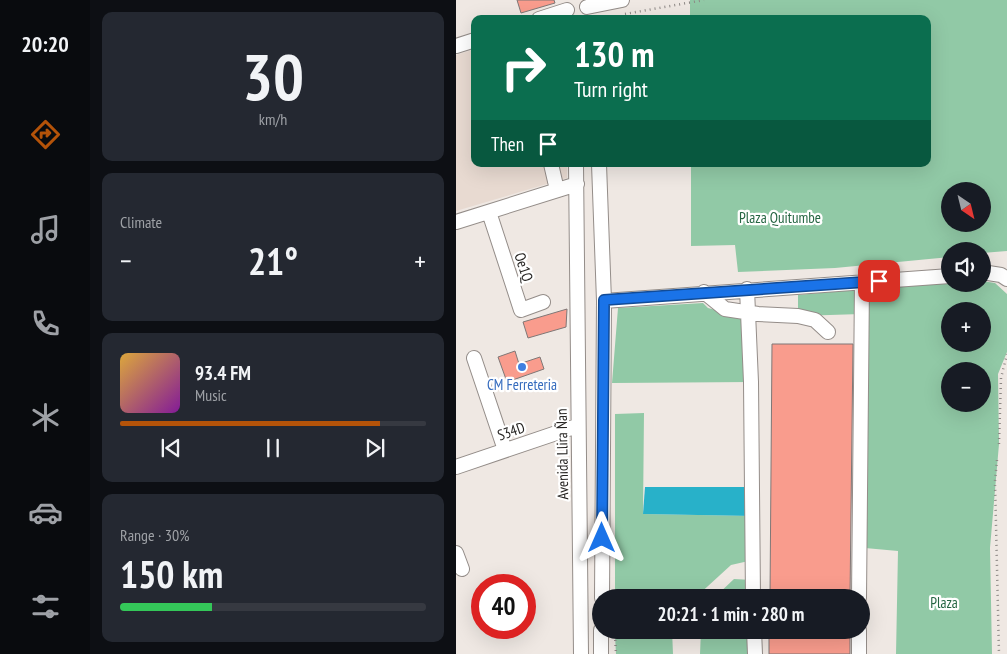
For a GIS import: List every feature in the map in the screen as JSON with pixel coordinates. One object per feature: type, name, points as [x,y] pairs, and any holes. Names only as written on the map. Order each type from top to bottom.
[{"type":"street","points":[[587,8],[622,0]]},
{"type":"street","points":[[550,15],[567,9]]},
{"type":"street","points":[[456,46],[471,41]]},
{"type":"street","points":[[552,167],[557,190]]},
{"type":"street","name":"Avenida Llira Ñan","points":[[576,167],[577,426],[581,654]]},
{"type":"street","points":[[599,167],[604,300],[602,589]]},
{"type":"street","points":[[456,222],[577,184]]},
{"type":"street","name":"Oe1Q","points":[[489,212],[520,310],[543,302]]},
{"type":"street","points":[[991,273],[1001,274],[1007,279]]},
{"type":"street","points":[[604,300],[941,277]]},
{"type":"street","points":[[859,589],[862,282]]},
{"type":"street","points":[[747,289],[749,313],[753,589]]},
{"type":"street","points":[[704,292],[725,309],[749,313],[798,316],[815,320],[828,332]]},
{"type":"street","points":[[474,358],[506,450]]},
{"type":"street","name":"S34D","points":[[456,467],[577,426]]},
{"type":"street","points":[[456,553],[462,569]]},
{"type":"street","points":[[601,654],[602,639]]},
{"type":"street","points":[[754,639],[755,654]]},
{"type":"street","points":[[859,639],[859,654]]},
{"type":"path","points":[[616,15],[704,0]]},
{"type":"path","points":[[999,444],[1001,378],[1007,354]]},
{"type":"path","points":[[997,460],[995,481],[999,654]]},
{"type":"path","points":[[616,639],[616,654]]},
{"type":"shaded area","points":[[471,50],[471,167],[567,167],[567,178],[456,211],[456,55]]},
{"type":"green space","name":"Plaza Quitumbe","points":[[690,0],[1007,0],[1007,251],[991,252],[991,242],[941,242],[941,258],[835,268],[738,272],[735,245],[691,246],[691,167],[931,167],[931,15],[690,15]]},
{"type":"green space","name":"Plaza","points":[[941,282],[941,292],[991,292],[991,282],[995,283],[1007,294],[1007,352],[998,374],[999,444],[990,548],[992,654],[896,654],[898,551],[865,548],[861,314],[798,316],[798,295]]},
{"type":"green space","points":[[703,303],[708,308],[749,319],[751,382],[612,383],[618,308]]},
{"type":"green space","points":[[644,413],[643,514],[752,516],[753,560],[731,565],[705,589],[615,589],[615,414]]},
{"type":"green space","points":[[734,579],[752,580],[753,589],[723,589]]},
{"type":"green space","points":[[615,639],[672,639],[673,654],[616,654]]},
{"type":"green space","points":[[701,639],[754,639],[755,654],[700,654]]},
{"type":"water","points":[[645,487],[752,487],[752,516],[643,514]]},
{"type":"building","points":[[517,0],[554,0],[555,3],[521,13]]},
{"type":"building","name":"CM Ferreteria","points":[[567,309],[566,327],[528,338],[523,322]]},
{"type":"building","points":[[772,344],[853,344],[850,589],[770,589]]},
{"type":"building","name":"CM Ferreteria","points":[[515,351],[519,364],[540,357],[544,369],[507,382],[498,357]]},
{"type":"building","points":[[769,639],[850,639],[850,654],[769,654]]},
{"type":"place","name":"CM Ferreteria","points":[[522,367]]},
{"type":"route","points":[[602,538],[604,300],[879,281]]}]
